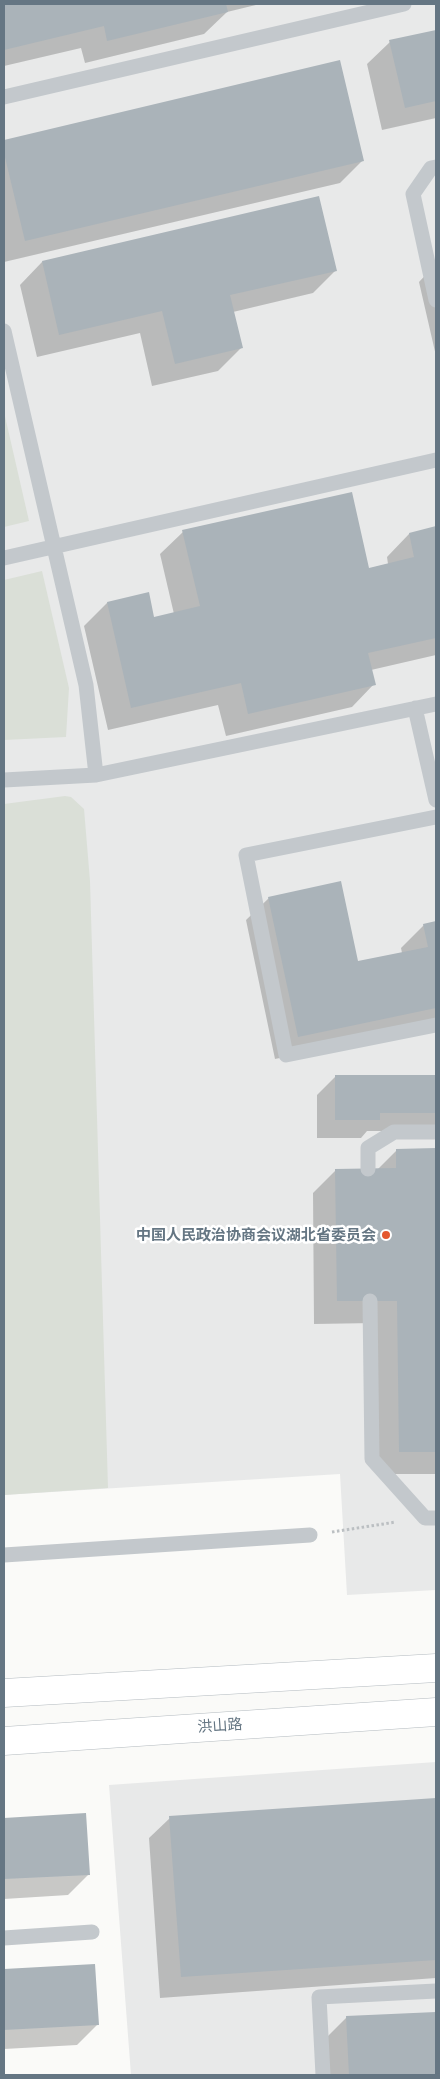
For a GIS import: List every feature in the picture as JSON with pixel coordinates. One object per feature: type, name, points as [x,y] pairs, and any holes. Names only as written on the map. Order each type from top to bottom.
[{"type":"main road","points":[[4,1692],[436,1668]]},
{"type":"main road","name":"洪山路","points":[[4,1741],[436,1712]]},
{"type":"lane","points":[[4,97],[368,8],[404,4]]},
{"type":"lane","points":[[436,166],[432,168],[412,194],[436,300]]},
{"type":"lane","points":[[4,331],[86,685],[96,775]]},
{"type":"lane","points":[[4,558],[436,460]]},
{"type":"lane","points":[[4,780],[96,775],[436,704]]},
{"type":"lane","points":[[415,708],[436,800]]},
{"type":"lane","points":[[436,816],[246,854],[286,1055],[436,1025]]},
{"type":"lane","points":[[368,1169],[368,1148],[394,1132],[436,1132]]},
{"type":"lane","points":[[370,1301],[372,1459],[431,1518]]},
{"type":"lane","points":[[4,1555],[310,1536]]},
{"type":"lane","points":[[4,1938],[92,1932]]},
{"type":"lane","points":[[323,2075],[319,1997],[436,1991]]},
{"type":"path","points":[[310,1536],[431,1518]]},
{"type":"shaded area","points":[[4,4],[436,4],[436,1590],[347,1595],[340,1474],[4,1495]]},
{"type":"shaded area","points":[[4,412],[29,521],[4,527]]},
{"type":"shaded area","points":[[42,571],[69,688],[66,737],[4,740],[4,580]]},
{"type":"shaded area","points":[[65,796],[71,797],[84,809],[90,881],[108,1488],[4,1495],[4,804]]},
{"type":"shaded area","points":[[436,1762],[436,2075],[131,2075],[109,1785]]},
{"type":"building","points":[[4,4],[226,4],[228,12],[107,41],[104,26],[4,50]]},
{"type":"building","points":[[436,30],[436,101],[405,108],[389,40]]},
{"type":"building","points":[[340,60],[364,161],[25,241],[4,153],[4,140]]},
{"type":"building","points":[[319,196],[337,271],[230,295],[243,348],[175,364],[162,311],[59,335],[42,261]]},
{"type":"building","points":[[352,492],[369,568],[414,557],[409,533],[436,526],[436,638],[368,653],[376,685],[248,714],[241,683],[131,708],[107,602],[149,592],[154,617],[200,606],[182,530]]},
{"type":"building","points":[[341,881],[358,961],[428,947],[423,924],[436,921],[436,1008],[298,1037],[268,897]]},
{"type":"building","points":[[335,1075],[436,1075],[436,1113],[380,1113],[380,1120],[335,1120]]},
{"type":"building","name":"中国人民政治协商会议湖北省委员会","points":[[436,1148],[436,1452],[399,1452],[397,1301],[337,1301],[335,1169],[396,1168],[396,1149]]},
{"type":"building","points":[[436,1798],[436,1960],[181,1977],[169,1816]]},
{"type":"building","points":[[86,1813],[90,1875],[4,1879],[4,1818]]},
{"type":"building","points":[[95,1964],[99,2025],[4,2030],[4,1969]]},
{"type":"building","points":[[436,2012],[436,2075],[349,2075],[346,2016]]},
{"type":"place","name":"中国人民政治协商会议湖北省委员会","points":[[386,1235]]}]
